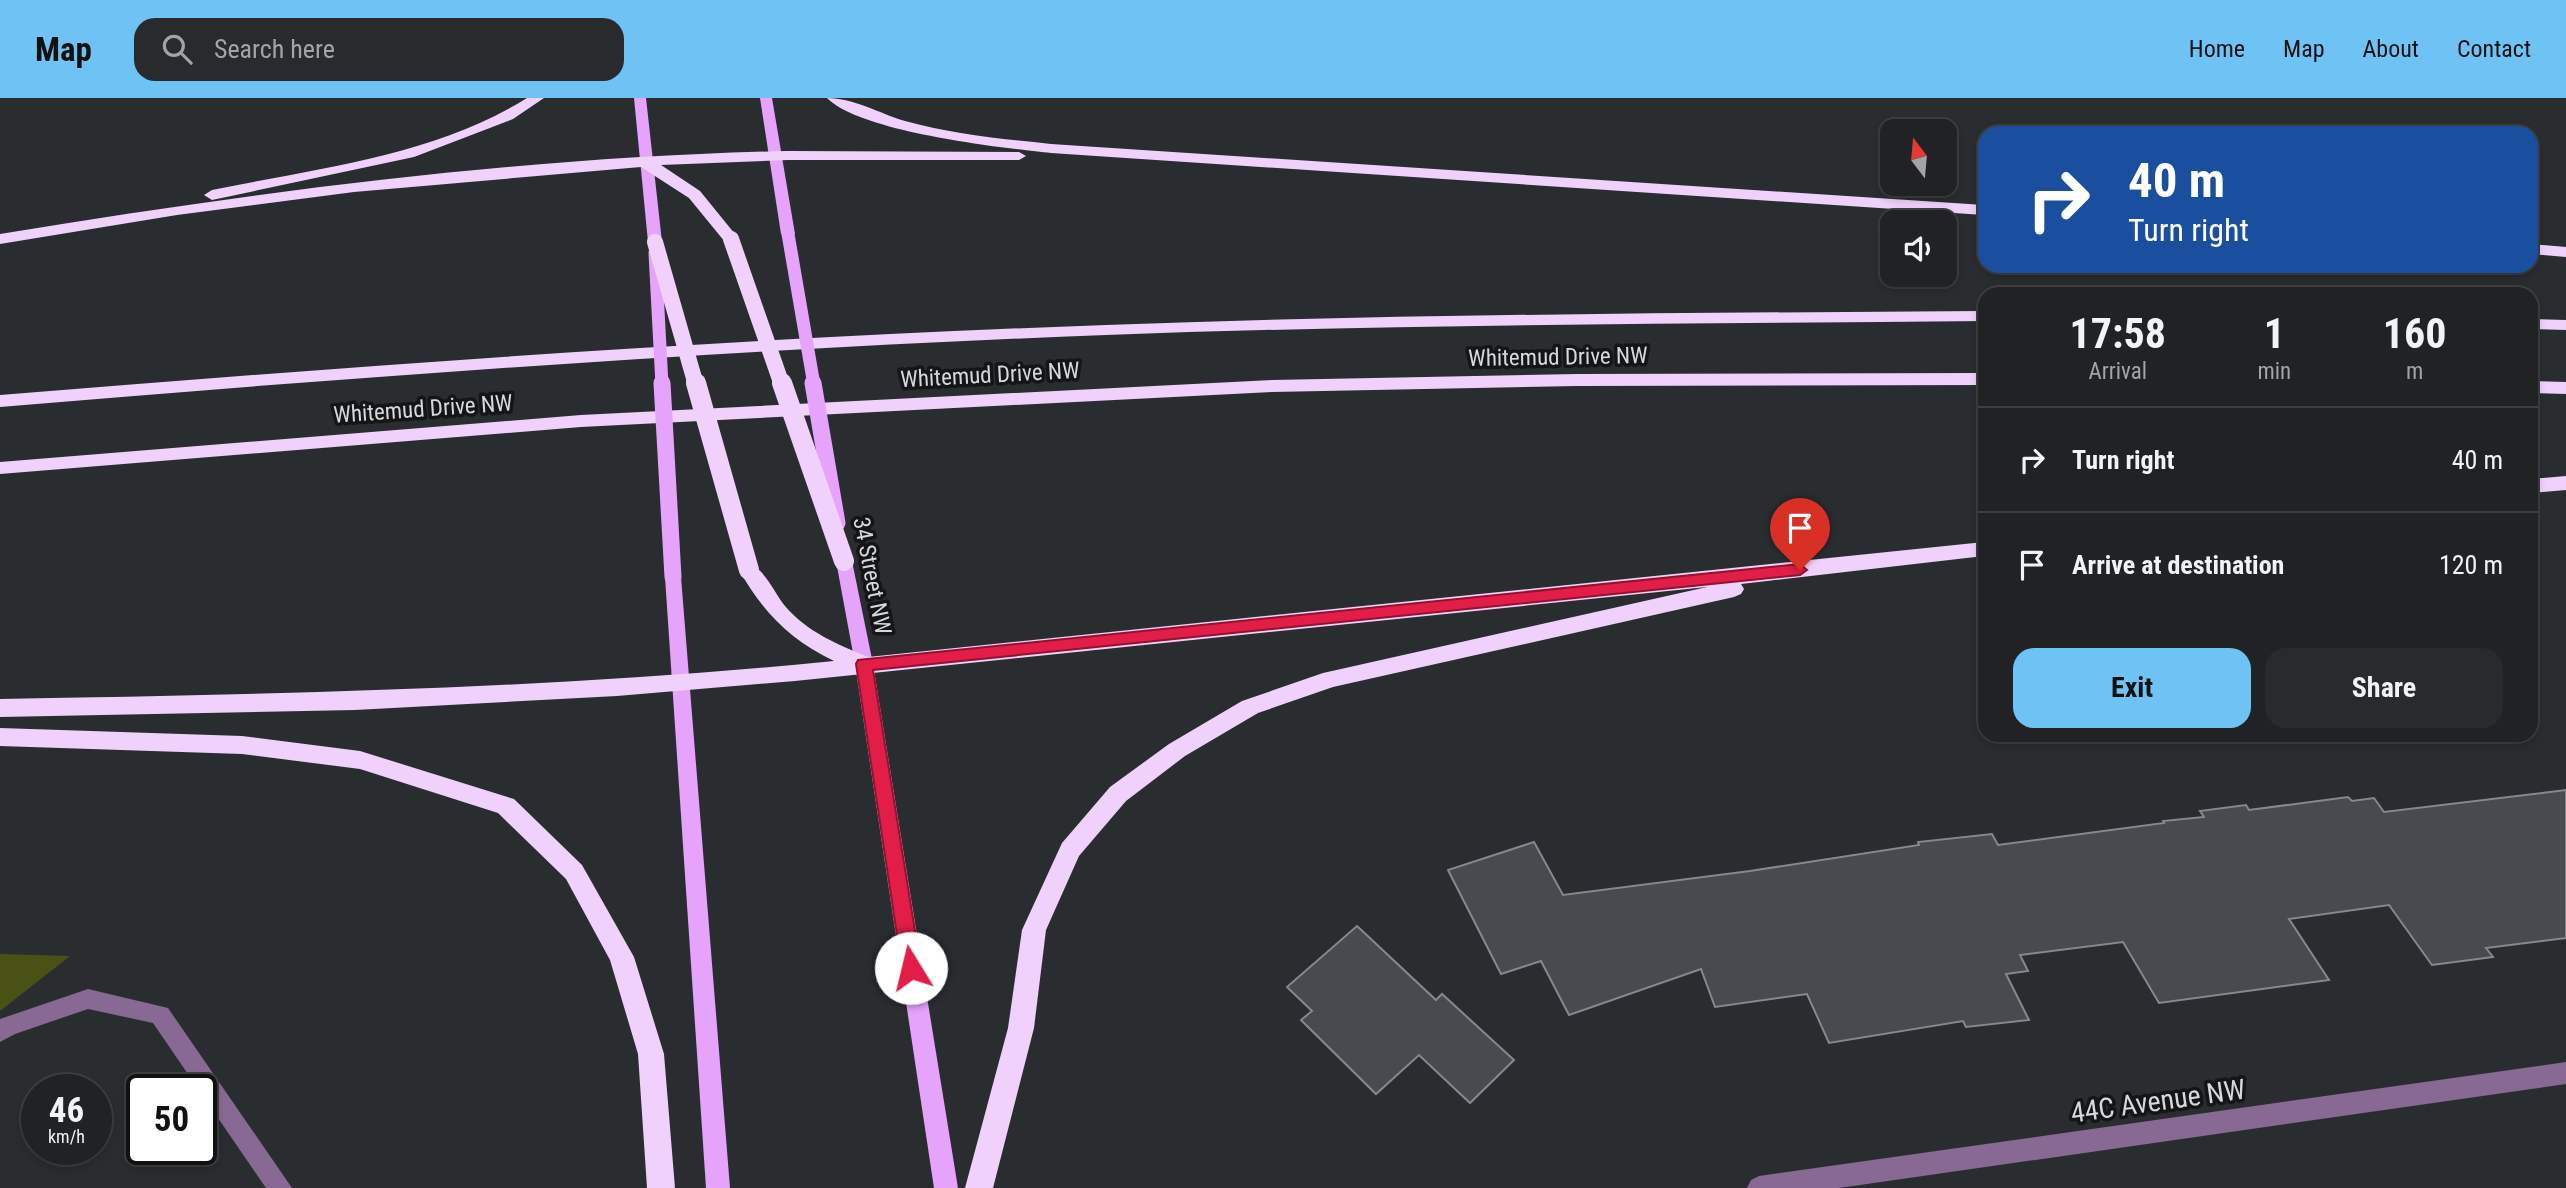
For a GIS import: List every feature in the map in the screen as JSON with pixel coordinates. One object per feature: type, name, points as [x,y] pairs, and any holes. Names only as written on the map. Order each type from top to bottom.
[{"type":"highway","points":[[5,238],[409,153],[508,116],[537,98]]},
{"type":"highway","points":[[834,98],[854,109],[914,126],[1002,143],[1122,155],[1978,210]]},
{"type":"highway","points":[[5,238],[370,185],[647,164],[776,157],[1122,155]]},
{"type":"highway","points":[[647,164],[689,187],[709,207],[731,239],[844,561]]},
{"type":"highway","points":[[655,242],[749,570],[776,613],[809,642],[864,664]]},
{"type":"highway","points":[[2538,250],[2566,252]]},
{"type":"highway","name":"Whitemud Drive NW","points":[[0,401],[582,358],[886,340],[1277,325],[1978,316]]},
{"type":"highway","points":[[2538,324],[2566,325]]},
{"type":"highway","name":"Whitemud Drive NW","points":[[0,468],[581,421],[1259,386],[1577,380],[1978,379]]},
{"type":"highway","points":[[2538,387],[2566,388]]},
{"type":"highway","points":[[2538,486],[2566,484]]},
{"type":"highway","points":[[0,708],[355,701],[680,682],[1978,550]]},
{"type":"highway","points":[[979,1188],[1021,1028],[1034,930],[1070,850],[1118,794],[1177,750],[1250,707],[1331,679],[1851,564]]},
{"type":"highway","points":[[0,737],[242,745],[360,760],[506,806],[574,872],[622,957],[651,1054],[661,1188]]},
{"type":"main road","points":[[640,98],[655,242],[673,577],[718,1188]]},
{"type":"main road","name":"34 Street NW","points":[[766,98],[844,561],[864,664],[946,1188]]},
{"type":"street","points":[[0,1032],[8,1026],[88,999],[160,1015],[281,1188]]},
{"type":"street","name":"44C Avenue NW","points":[[1759,1188],[2566,1073]]},
{"type":"green space","points":[[0,954],[70,956],[0,1011]]},
{"type":"building","points":[[2566,790],[2566,938],[2486,948],[2493,957],[2432,965],[2389,905],[2289,919],[2329,980],[2159,1003],[2123,942],[2020,955],[2028,971],[2006,974],[2029,1020],[1966,1027],[1963,1021],[1829,1043],[1807,994],[1715,1007],[1701,969],[1569,1015],[1541,961],[1501,974],[1448,870],[1534,842],[1563,895],[1750,871],[1919,845],[1918,842],[1992,834],[1998,845],[2204,817],[2200,811],[2246,805],[2249,810],[2348,797],[2352,801],[2374,798],[2384,812]]},
{"type":"building","points":[[1357,926],[1436,1000],[1442,994],[1514,1060],[1470,1103],[1419,1055],[1376,1094],[1301,1020],[1312,1011],[1287,987]]},
{"type":"route","points":[[911,968],[864,664],[1800,570]]}]
